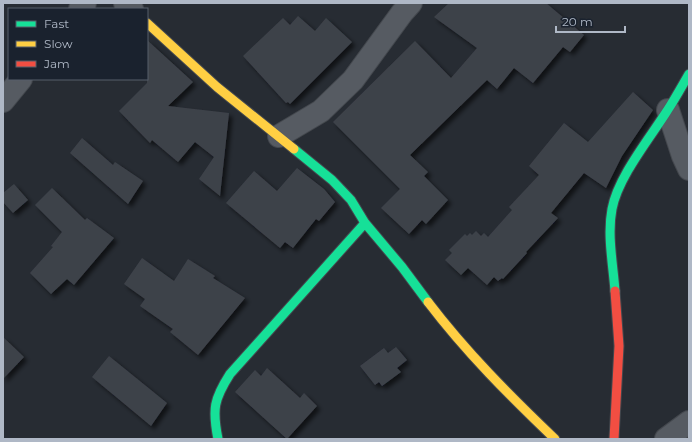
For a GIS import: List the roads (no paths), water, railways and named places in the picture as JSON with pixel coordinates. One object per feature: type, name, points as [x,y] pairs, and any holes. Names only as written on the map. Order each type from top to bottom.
[{"type":"street","points":[[279,136],[321,111],[353,80],[411,3]]},
{"type":"street","points":[[148,24],[217,87],[332,180],[352,200],[365,223],[402,267],[451,332],[528,413],[555,439]]},
{"type":"street","points":[[614,439],[619,346],[617,305],[610,238],[612,208],[620,186],[633,162],[668,110],[689,74]]},
{"type":"street","points":[[3,101],[21,80]]},
{"type":"street","points":[[668,110],[683,156],[689,168]]},
{"type":"street","points":[[218,439],[216,427],[216,401],[230,374],[365,223]]},
{"type":"street","points":[[666,439],[689,422]]}]
